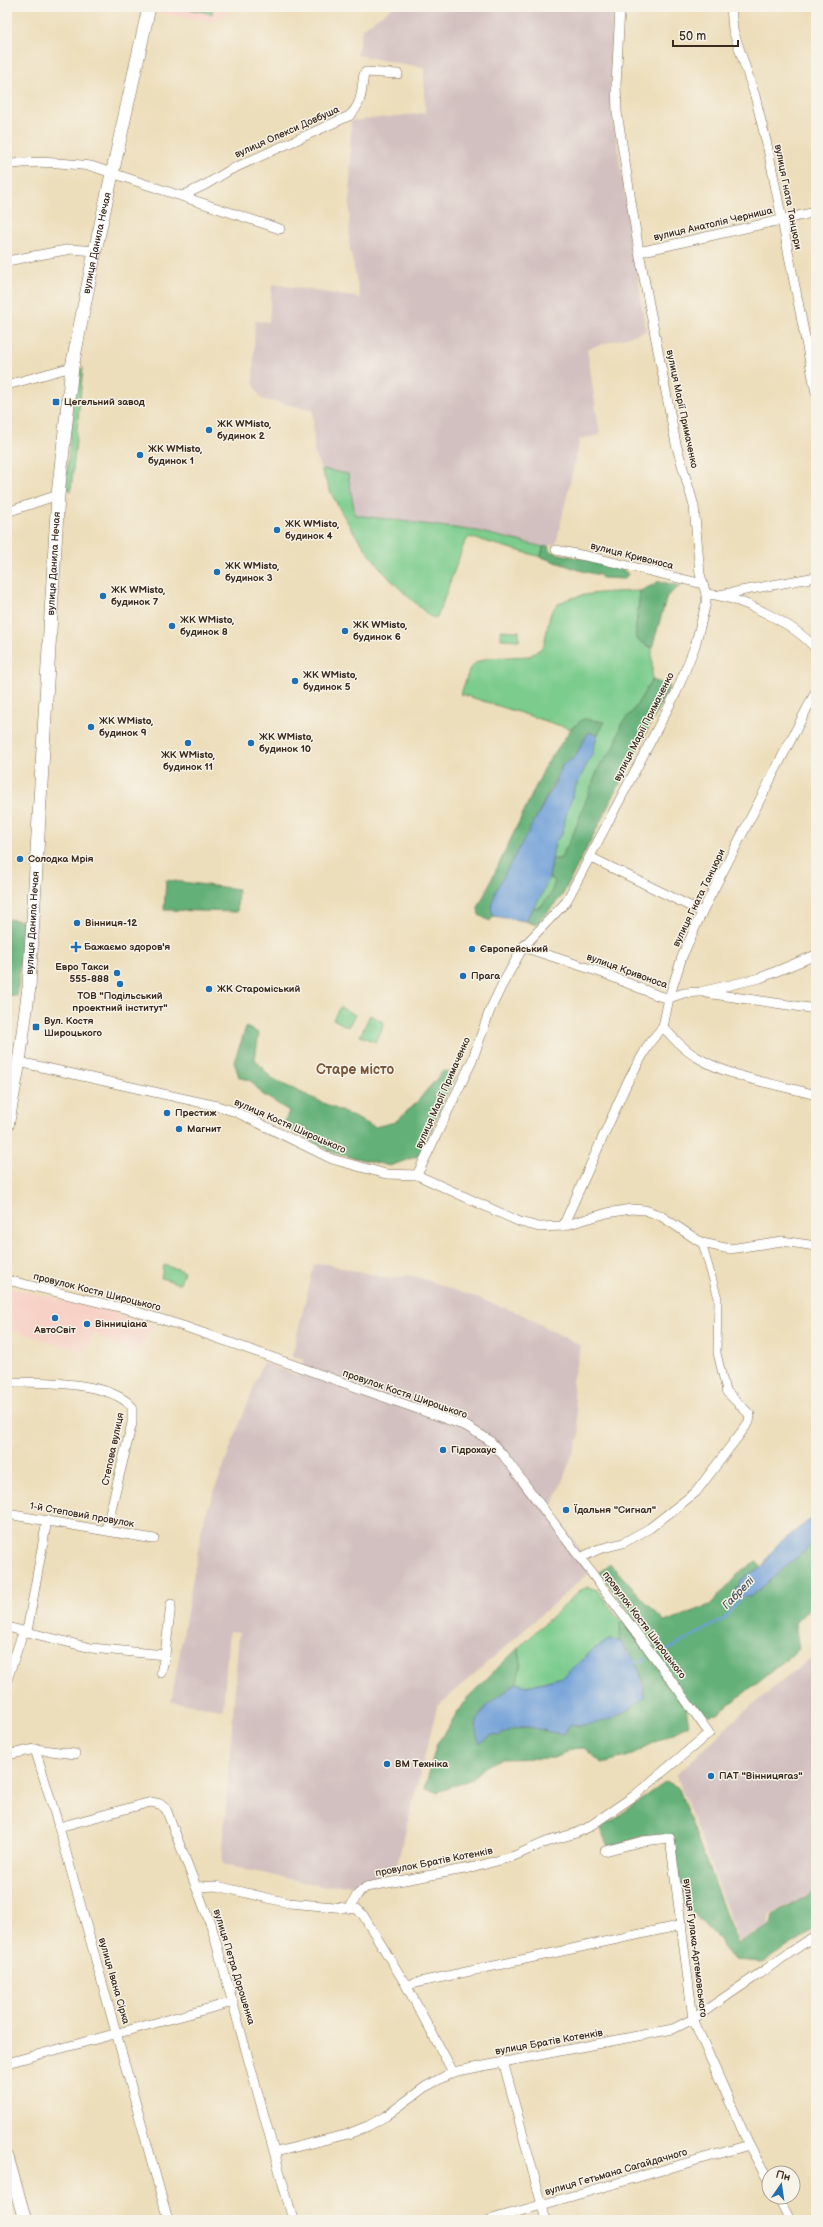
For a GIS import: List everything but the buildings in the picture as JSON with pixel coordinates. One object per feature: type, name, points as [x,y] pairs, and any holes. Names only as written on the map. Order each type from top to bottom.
[{"type":"main road","name":"вулиця Данила Нечая","points":[[7,1126],[19,1062],[29,987],[58,496],[72,367],[95,250],[148,7]]},
{"type":"main road","points":[[7,2157],[25,2220]]},
{"type":"street","name":"вулиця Марії Примаченко","points":[[417,1175],[472,1061],[490,1010],[523,947],[566,902],[676,693],[695,646],[706,594],[700,574],[694,506],[676,444],[639,252],[617,112],[616,86],[620,7]]},
{"type":"street","name":"вулиця Гната Танцюри","points":[[731,7],[733,30],[755,96],[782,220],[816,393]]},
{"type":"street","name":"вулиця Олекси Довбуша","points":[[182,196],[230,170],[349,116],[356,110],[362,98],[364,74],[366,72],[398,74]]},
{"type":"street","points":[[7,165],[25,162],[59,162],[91,166],[113,172],[280,229]]},
{"type":"street","name":"вулиця Анатолія Черниша","points":[[639,252],[816,212]]},
{"type":"street","points":[[7,261],[71,249],[95,250]]},
{"type":"street","points":[[7,385],[72,367]]},
{"type":"street","points":[[7,512],[58,496]]},
{"type":"street","name":"вулиця Кривоноса","points":[[556,550],[703,584]]},
{"type":"street","points":[[706,594],[718,595],[816,577]]},
{"type":"street","points":[[718,595],[762,611],[783,622],[816,649]]},
{"type":"street","name":"вулиця Гната Танцюри","points":[[563,1226],[628,1081],[650,1042],[663,1027],[669,998],[682,957],[702,912],[816,691]]},
{"type":"street","points":[[590,857],[702,912]]},
{"type":"street","name":"вулиця Кривоноса","points":[[523,947],[603,973],[658,996],[669,998],[684,993],[700,992],[760,978],[816,955]]},
{"type":"street","points":[[700,992],[816,1009]]},
{"type":"street","points":[[663,1027],[677,1042],[695,1056],[720,1069],[816,1095]]},
{"type":"street","name":"вулиця Костя Широцького","points":[[19,1062],[198,1100],[236,1112],[332,1159],[386,1174],[417,1175],[520,1222],[540,1227],[563,1226],[607,1213],[631,1209],[645,1210],[661,1216],[702,1243],[730,1249],[782,1241],[816,1246]]},
{"type":"street","points":[[580,1558],[599,1549],[623,1543],[650,1528],[696,1492],[720,1462],[748,1422],[750,1415],[746,1409],[726,1391],[717,1353],[718,1298],[702,1243]]},
{"type":"street","name":"провулок Костя Широцького","points":[[7,1280],[131,1310],[186,1327],[466,1426],[489,1440],[503,1455],[653,1652],[710,1733]]},
{"type":"street","name":"Степова вулиця","points":[[7,1382],[45,1382],[91,1388],[121,1398],[132,1407],[132,1423],[106,1530]]},
{"type":"street","name":"1-й Степовий провулок","points":[[7,1514],[154,1539]]},
{"type":"street","points":[[7,1680],[28,1626],[47,1520]]},
{"type":"street","points":[[161,1673],[165,1655],[171,1604]]},
{"type":"street","points":[[7,1628],[91,1648],[165,1655]]},
{"type":"street","name":"провулок Братів Котенків","points":[[350,1908],[357,1895],[366,1887],[475,1867],[514,1856],[587,1828],[634,1796],[710,1733]]},
{"type":"street","points":[[7,1755],[35,1749],[75,1754]]},
{"type":"street","name":"вулиця Івана Сірка","points":[[35,1749],[59,1827],[168,2220]]},
{"type":"street","name":"вулиця Петра Дорошенка","points":[[59,1827],[151,1802],[160,1804],[166,1808],[212,1928],[276,2152],[293,2220]]},
{"type":"street","name":"вулиця Гулака-Артемовського","points":[[605,1851],[642,1841],[670,1838],[693,2019],[749,2145],[761,2167]]},
{"type":"street","points":[[196,1888],[217,1886],[289,1903],[357,1909],[363,1915],[406,1985],[454,2072]]},
{"type":"street","points":[[406,1985],[682,1925]]},
{"type":"street","name":"вулиця Братів Котенків","points":[[276,2152],[348,2134],[368,2126],[386,2116],[425,2087],[454,2072],[660,2033],[693,2019],[816,1935]]},
{"type":"street","points":[[7,2063],[233,2002]]},
{"type":"street","points":[[503,2062],[546,2220]]},
{"type":"street","name":"вулиця Гетьмана Сагайдачного","points":[[489,2220],[542,2206],[749,2145]]},
{"type":"street","points":[[782,2205],[790,2220]]},
{"type":"shaded area","points":[[159,7],[232,7],[225,15],[214,22],[158,12]]},
{"type":"shaded area","points":[[393,7],[608,7],[613,9],[610,96],[646,331],[587,349],[600,435],[580,439],[556,544],[543,547],[477,531],[355,515],[348,475],[321,469],[314,452],[313,410],[261,399],[253,382],[255,321],[269,322],[272,284],[360,298],[349,243],[351,121],[425,113],[424,68],[357,55],[362,29]]},
{"type":"shaded area","points":[[322,1263],[391,1279],[408,1275],[421,1278],[519,1313],[581,1346],[572,1381],[580,1435],[551,1510],[594,1568],[437,1707],[396,1868],[353,1885],[322,1886],[225,1865],[222,1862],[239,1632],[229,1631],[223,1709],[171,1702],[203,1521],[263,1362],[299,1376],[304,1359],[292,1356],[314,1265]]},
{"type":"shaded area","points":[[7,1287],[117,1313],[155,1327],[133,1356],[95,1333],[85,1353],[7,1328]]},
{"type":"shaded area","points":[[816,1654],[816,1891],[768,1916],[769,1925],[738,1941],[699,1833],[676,1775],[741,1714]]},
{"type":"green space","points":[[180,7],[213,7],[212,14]]},
{"type":"green space","points":[[83,367],[71,491],[67,488],[66,483],[76,374]]},
{"type":"green space","points":[[321,469],[348,474],[355,515],[477,531],[543,547],[541,557],[469,537],[464,544],[437,618],[429,616],[388,577],[365,547],[340,509]]},
{"type":"green space","points":[[548,546],[551,552],[620,567],[628,574],[624,579],[602,578],[600,575],[582,571],[541,557],[543,547]]},
{"type":"green space","points":[[659,581],[680,586],[667,596],[652,648],[636,639],[640,591]]},
{"type":"green space","points":[[640,591],[636,639],[652,648],[652,680],[633,711],[621,724],[615,746],[599,767],[572,837],[560,859],[552,859],[555,842],[562,834],[566,815],[575,788],[592,754],[597,736],[604,722],[583,719],[571,729],[461,694],[470,668],[477,662],[488,658],[530,656],[543,647],[550,615],[558,604],[579,596],[606,592]]},
{"type":"green space","points":[[501,630],[519,631],[519,640],[501,639]]},
{"type":"green space","points":[[652,680],[670,686],[562,896],[536,925],[525,921],[533,908],[540,907],[551,894],[555,881],[549,877],[552,859],[560,859],[572,837],[599,767],[615,746],[621,724],[633,711]]},
{"type":"green space","points":[[583,719],[605,722],[597,736],[589,732],[574,758],[563,764],[491,907],[493,916],[490,921],[479,915],[478,908],[546,765],[571,729]]},
{"type":"green space","points":[[549,877],[555,881],[551,894],[540,907],[533,908]]},
{"type":"green space","points":[[166,880],[238,889],[237,912],[164,910]]},
{"type":"green space","points":[[7,919],[24,921],[17,996],[7,995]]},
{"type":"green space","points":[[340,1007],[355,1015],[348,1027],[333,1019]]},
{"type":"green space","points":[[370,1015],[385,1023],[376,1042],[360,1036]]},
{"type":"green space","points":[[246,1027],[259,1033],[255,1059],[272,1079],[375,1127],[395,1122],[415,1104],[443,1071],[451,1072],[454,1077],[420,1155],[390,1166],[334,1153],[283,1126],[289,1111],[262,1094],[251,1081],[239,1077],[234,1062]]},
{"type":"green space","points":[[164,1265],[184,1271],[180,1284],[161,1278]]},
{"type":"green space","points":[[816,1541],[816,1602],[795,1623],[799,1649],[718,1714],[707,1715],[701,1709],[686,1708],[689,1725],[626,1757],[602,1763],[584,1748],[572,1749],[554,1758],[500,1759],[483,1768],[472,1779],[452,1787],[438,1792],[425,1789],[436,1746],[465,1700],[518,1648],[521,1661],[517,1683],[493,1701],[480,1715],[477,1724],[477,1733],[480,1743],[492,1735],[500,1736],[508,1731],[523,1727],[564,1734],[570,1724],[581,1726],[644,1698],[644,1681],[635,1661],[620,1641],[620,1622],[630,1612],[599,1573],[610,1564],[665,1622],[710,1605],[742,1570],[757,1562],[761,1568],[744,1577],[734,1594],[751,1597]]},
{"type":"green space","points":[[588,1587],[597,1590],[621,1621],[620,1641],[610,1640],[594,1649],[563,1677],[527,1686],[517,1683],[521,1661],[518,1648],[579,1591]]},
{"type":"green space","points":[[666,1782],[679,1789],[731,1929],[738,1943],[771,1925],[773,1915],[816,1891],[816,1929],[763,1962],[734,1960],[719,1940],[681,1901],[673,1836],[643,1836],[609,1848],[600,1829]]},
{"type":"water","points":[[589,732],[597,736],[592,754],[575,788],[566,815],[562,834],[555,842],[549,877],[541,896],[525,921],[493,916],[491,907],[496,890],[553,787],[563,764],[574,758]]},
{"type":"water","points":[[816,1515],[816,1541],[751,1597],[734,1594],[744,1577],[761,1568],[777,1545]]},
{"type":"water","points":[[610,1640],[620,1641],[638,1668],[644,1689],[644,1698],[637,1704],[619,1715],[600,1722],[580,1725],[570,1724],[564,1734],[523,1727],[508,1731],[500,1736],[492,1735],[480,1743],[477,1733],[477,1724],[480,1715],[493,1701],[517,1683],[527,1686],[563,1677],[594,1649]]},
{"type":"waterway","name":"Габрелі","points":[[663,1653],[725,1618],[744,1595]]},
{"type":"waterway","name":"Габрелі","points":[[633,1662],[646,1660]]},
{"type":"place","name":"Цегельний завод","points":[[56,402]]},
{"type":"place","name":"ЖК WMisto, будинок 2","points":[[209,430]]},
{"type":"place","name":"ЖК WMisto, будинок 1","points":[[140,455]]},
{"type":"place","name":"ЖК WMisto, будинок 4","points":[[277,530]]},
{"type":"place","name":"ЖК WMisto, будинок 3","points":[[217,572]]},
{"type":"place","name":"ЖК WMisto, будинок 7","points":[[103,596]]},
{"type":"place","name":"ЖК WMisto, будинок 8","points":[[172,626]]},
{"type":"place","name":"ЖК WMisto, будинок 6","points":[[345,631]]},
{"type":"place","name":"ЖК WMisto, будинок 5","points":[[295,681]]},
{"type":"place","name":"ЖК WMisto, будинок 9","points":[[91,727]]},
{"type":"place","name":"ЖК WMisto, будинок 11","points":[[188,743]]},
{"type":"place","name":"ЖК WMisto, будинок 10","points":[[251,743]]},
{"type":"place","name":"Солодка Мрія","points":[[20,859]]},
{"type":"place","name":"Вінниця-12","points":[[77,923]]},
{"type":"place","name":"Бажаємо здоров'я","points":[[76,947]]},
{"type":"place","name":"Європейський","points":[[472,949]]},
{"type":"place","name":"Евро Такси 555-888","points":[[117,973]]},
{"type":"place","name":"Прага","points":[[463,976]]},
{"type":"place","name":"ТОВ \"Подільський проектний інститут\"","points":[[120,984]]},
{"type":"place","name":"ЖК Староміський","points":[[209,989]]},
{"type":"place","name":"Вул. Костя Широцького","points":[[36,1027]]},
{"type":"place","name":"Престиж","points":[[167,1113]]},
{"type":"place","name":"Магнит","points":[[179,1129]]},
{"type":"place","name":"АвтоСвіт","points":[[55,1318]]},
{"type":"place","name":"Вінниціана","points":[[87,1324]]},
{"type":"place","name":"Гідрохаус","points":[[443,1450]]},
{"type":"place","name":"Їдальня \"Сигнал\"","points":[[566,1510]]},
{"type":"place","name":"ВМ Техніка","points":[[387,1764]]},
{"type":"place","name":"ПАТ \"Вінницягаз\"","points":[[711,1776]]},
{"type":"district","name":"Старе місто","points":[[355,1069]]}]
